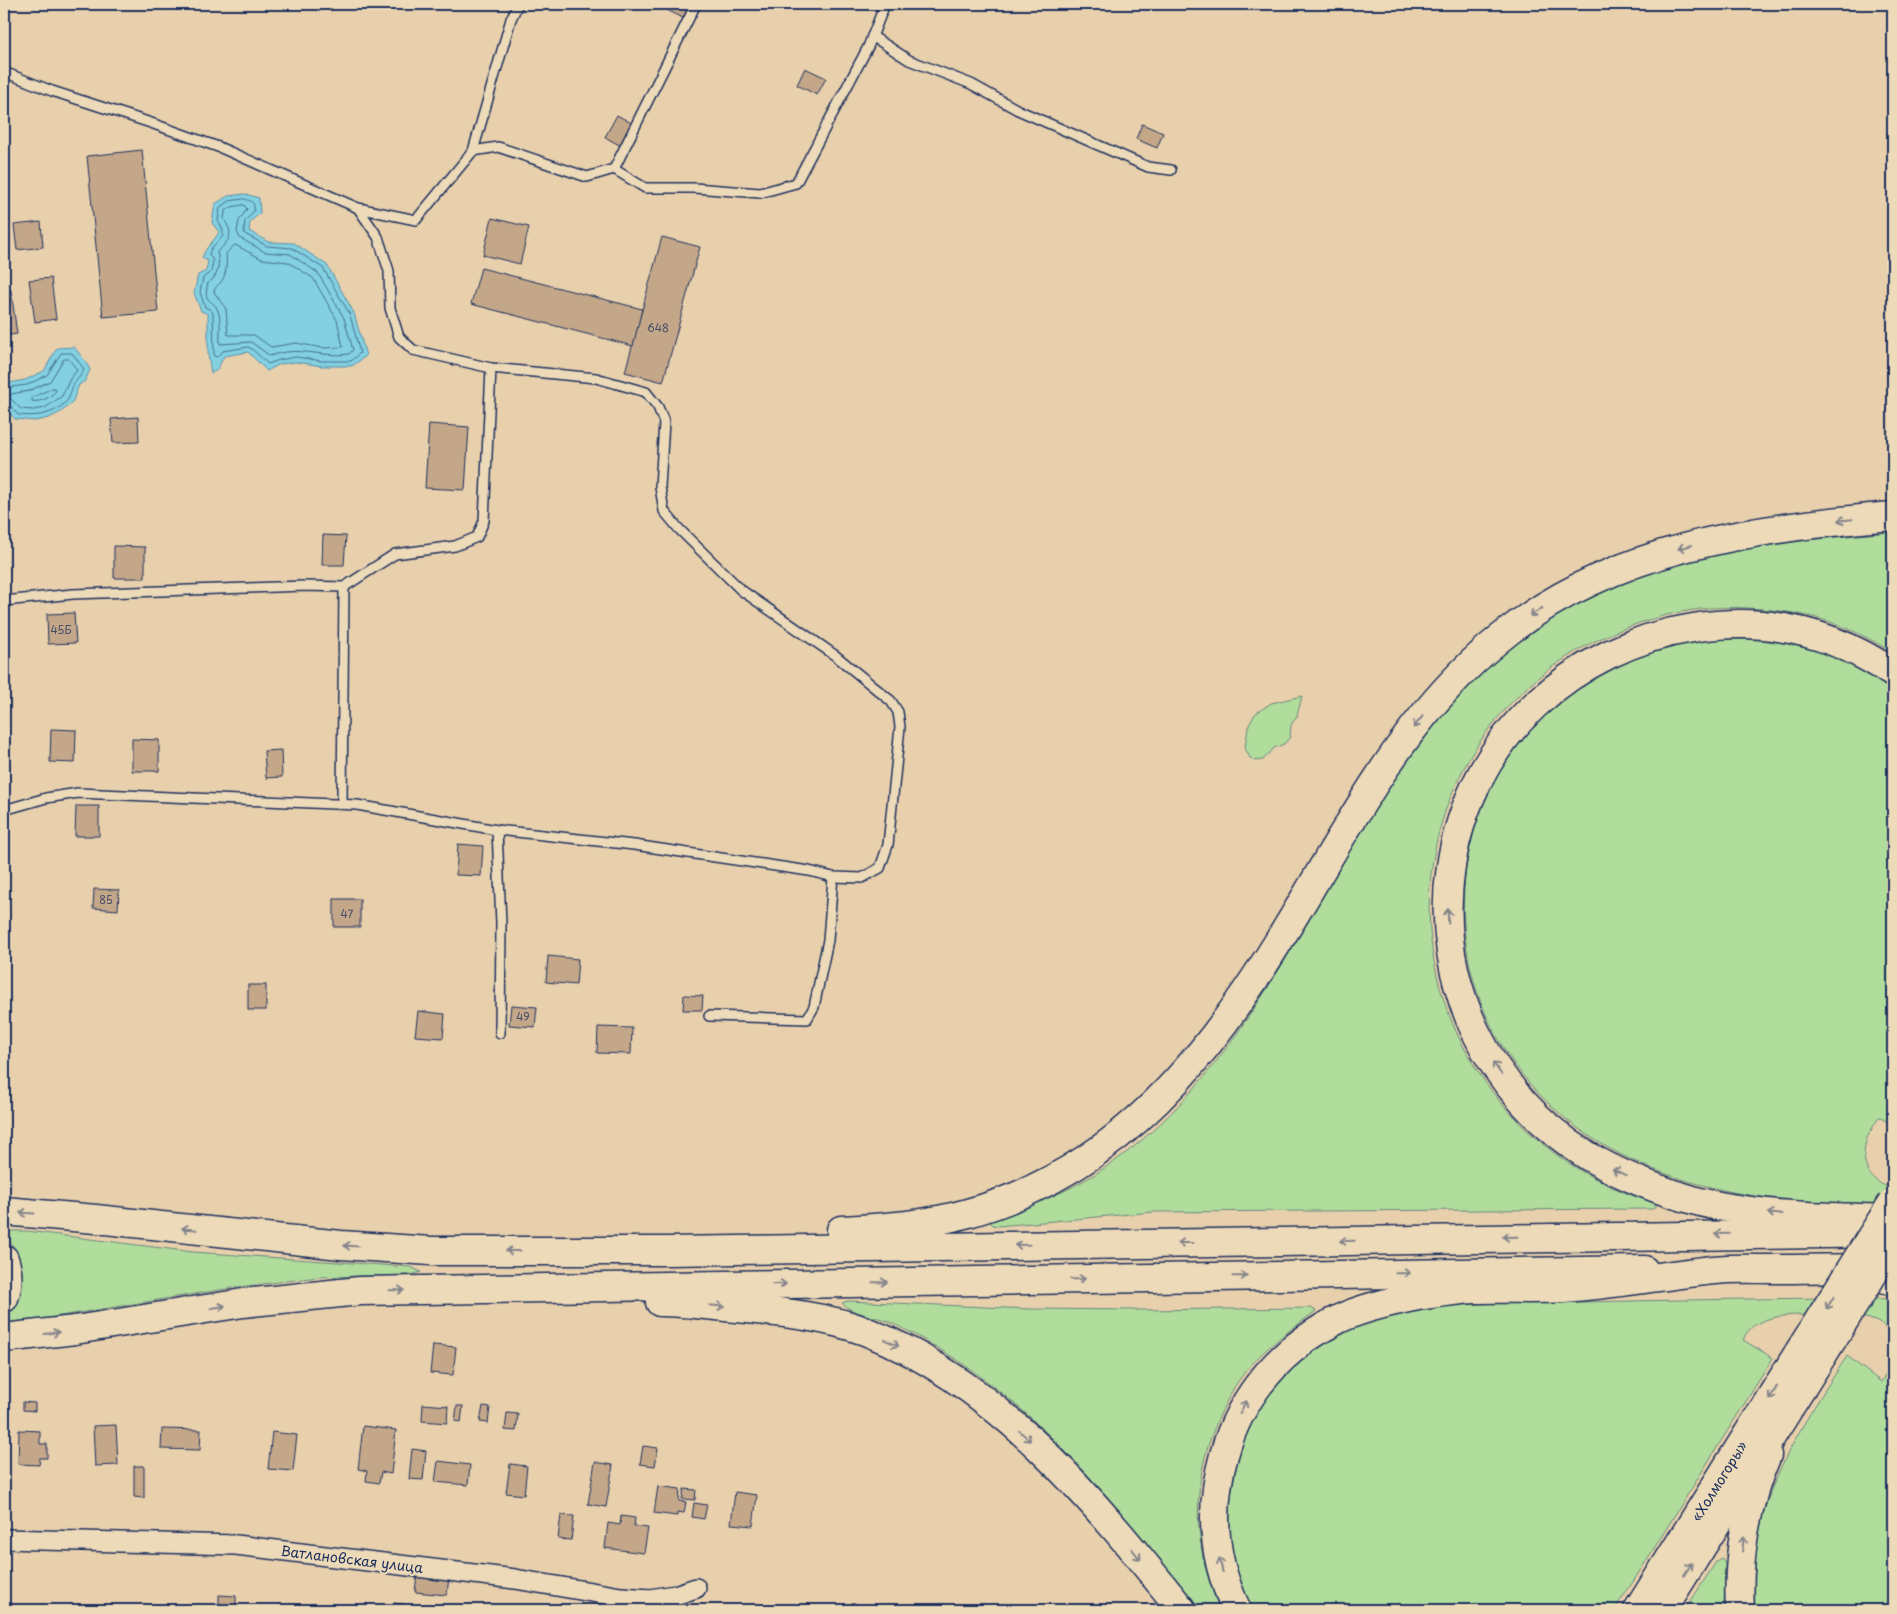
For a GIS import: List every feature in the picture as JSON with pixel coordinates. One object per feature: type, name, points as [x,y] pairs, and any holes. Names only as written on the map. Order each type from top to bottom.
[{"type":"main road","points":[[541,1251],[893,1227],[931,1222],[970,1213],[1009,1199],[1053,1179],[1092,1156],[1119,1136],[1173,1085],[1207,1048],[1273,953],[1375,783],[1404,741],[1432,704],[1466,667],[1501,637],[1541,608],[1575,588],[1654,555],[1699,543],[1749,533],[1813,523],[1893,516]]},
{"type":"main road","points":[[1893,673],[1850,647],[1826,638],[1785,628],[1754,625],[1712,626],[1676,630],[1622,648],[1595,661],[1571,675],[1528,711],[1500,743],[1487,764],[1475,784],[1453,848],[1447,901],[1450,954],[1456,983],[1478,1036],[1505,1080],[1520,1099],[1537,1117],[1571,1145],[1605,1165],[1644,1183],[1707,1204],[1778,1215],[1893,1219]]},
{"type":"main road","points":[[1740,1610],[1740,1584],[1745,1531],[1756,1482],[1810,1354],[1893,1202]]},
{"type":"main road","points":[[4,1211],[96,1219],[341,1246],[431,1250],[541,1251],[1893,1233]]},
{"type":"main road","points":[[1810,1354],[1893,1242]]},
{"type":"main road","points":[[4,1259],[8,1287],[4,1298]]},
{"type":"main road","points":[[4,1338],[50,1334],[243,1303],[360,1291],[1561,1270],[1893,1267]]},
{"type":"main road","points":[[1805,1269],[1893,1281]]},
{"type":"main road","points":[[1237,1610],[1225,1582],[1220,1564],[1215,1522],[1217,1481],[1226,1445],[1246,1402],[1259,1383],[1277,1363],[1318,1331],[1343,1317],[1370,1308],[1437,1293],[1474,1289],[1564,1288],[1716,1270]]},
{"type":"main road","points":[[470,1288],[580,1301],[669,1302],[805,1316],[865,1331],[894,1344],[964,1386],[995,1408],[1026,1436],[1102,1514],[1182,1610]]},
{"type":"main road","name":"«Холмогоры»","points":[[1638,1610],[1718,1482],[1810,1354]]},
{"type":"main road","name":"«Холмогоры»","points":[[1662,1610],[1810,1354]]},
{"type":"main road","points":[[1630,1610],[1676,1540],[1718,1482]]},
{"type":"street","name":"Ватлановская улица","points":[[4,1539],[236,1545],[515,1579],[621,1597],[650,1599],[675,1595],[696,1588]]},
{"type":"lane","points":[[4,72],[52,91],[152,123],[221,148],[358,208],[416,220],[473,150],[511,19],[518,4]]},
{"type":"lane","points":[[473,150],[498,147],[587,177],[614,169],[696,4]]},
{"type":"lane","points":[[614,169],[645,188],[694,188],[760,193],[796,183],[872,36],[886,4]]},
{"type":"lane","points":[[872,36],[909,60],[971,84],[1018,110],[1148,167],[1171,170]]},
{"type":"lane","points":[[4,810],[46,798],[78,793],[342,804],[497,830],[634,845],[809,871],[833,877],[862,878],[880,868],[888,845],[900,728],[898,712],[891,701],[836,656],[741,590],[679,529],[664,511],[660,487],[664,422],[658,407],[646,392],[596,378],[491,368],[413,350],[399,337],[390,308],[389,271],[378,237],[358,208]]},
{"type":"lane","points":[[4,601],[73,594],[304,586],[344,588],[395,554],[455,546],[477,537],[484,521],[491,368]]},
{"type":"lane","points":[[342,804],[344,588]]},
{"type":"lane","points":[[497,830],[501,923],[500,1033]]},
{"type":"lane","points":[[709,1016],[808,1019],[814,1007],[828,940],[833,877]]},
{"type":"green space","points":[[1893,532],[1893,653],[1861,635],[1830,622],[1814,617],[1761,609],[1725,607],[1691,610],[1674,613],[1623,629],[1561,661],[1510,704],[1471,756],[1444,814],[1431,877],[1431,942],[1446,1007],[1477,1070],[1511,1115],[1553,1152],[1600,1181],[1625,1193],[1652,1202],[1656,1204],[1656,1207],[1652,1209],[1153,1212],[998,1226],[990,1222],[997,1217],[1064,1191],[1105,1168],[1143,1139],[1178,1106],[1224,1051],[1264,993],[1377,807],[1418,748],[1463,693],[1515,645],[1575,605],[1612,587],[1650,572],[1730,552],[1770,545]]},
{"type":"green space","points":[[1717,639],[1767,641],[1810,649],[1850,665],[1893,692],[1893,1125],[1879,1117],[1867,1138],[1864,1155],[1865,1163],[1872,1176],[1884,1185],[1893,1188],[1893,1204],[1808,1202],[1764,1197],[1721,1190],[1679,1178],[1639,1163],[1601,1143],[1566,1119],[1516,1067],[1483,1008],[1466,945],[1465,880],[1479,817],[1508,758],[1552,707],[1611,666],[1623,660],[1662,648]]},
{"type":"green space","points":[[1302,696],[1297,716],[1291,725],[1290,737],[1284,744],[1274,748],[1263,760],[1255,761],[1250,758],[1245,748],[1248,727],[1255,714],[1271,703]]},
{"type":"green space","points":[[4,1231],[27,1231],[193,1252],[411,1267],[421,1272],[411,1275],[318,1277],[231,1288],[48,1318],[4,1323],[17,1300],[21,1289],[22,1277],[19,1259]]},
{"type":"green space","points":[[1827,1298],[1893,1299],[1893,1340],[1886,1329],[1878,1322],[1852,1316],[1780,1316],[1757,1323],[1749,1330],[1743,1340],[1773,1358],[1614,1610],[1253,1610],[1237,1573],[1230,1537],[1231,1499],[1244,1439],[1265,1399],[1279,1381],[1312,1351],[1331,1339],[1378,1319],[1407,1312],[1466,1305],[1527,1302]]},
{"type":"green space","points":[[848,1301],[1030,1309],[1311,1308],[1316,1311],[1254,1361],[1225,1403],[1210,1439],[1199,1488],[1198,1512],[1204,1561],[1220,1610],[1200,1610],[1099,1487],[1055,1441],[1008,1398],[957,1360],[914,1334],[881,1319],[852,1310],[842,1303]]},
{"type":"green space","points":[[1847,1356],[1881,1382],[1893,1364],[1893,1610],[1755,1610],[1756,1548],[1764,1511],[1771,1490],[1789,1450]]},
{"type":"green space","points":[[1722,1558],[1725,1563],[1724,1610],[1685,1610],[1716,1562]]},
{"type":"water","points":[[245,194],[259,198],[260,213],[250,222],[249,231],[268,242],[294,243],[327,265],[354,313],[366,356],[352,366],[322,366],[296,362],[280,364],[267,371],[248,352],[224,356],[217,370],[211,373],[208,354],[208,314],[201,311],[194,293],[198,275],[206,271],[208,261],[202,258],[219,232],[212,223],[215,204],[228,196]]},
{"type":"water","points":[[74,347],[90,370],[85,381],[79,385],[72,403],[61,412],[49,418],[35,421],[15,419],[4,406],[4,384],[25,380],[44,371],[57,348]]},
{"type":"building","points":[[667,4],[689,5],[683,18],[665,9]]},
{"type":"building","points":[[805,68],[826,78],[817,95],[797,85]]},
{"type":"building","points":[[617,115],[633,124],[621,146],[605,137]]},
{"type":"building","points":[[1142,124],[1163,133],[1157,148],[1136,139]]},
{"type":"building","points":[[142,150],[158,312],[103,317],[87,156]]},
{"type":"building","points":[[492,218],[529,227],[520,264],[483,255]]},
{"type":"building","points":[[41,222],[43,247],[17,250],[14,225]]},
{"type":"building","points":[[662,237],[700,247],[663,382],[625,372]]},
{"type":"building","points":[[481,268],[642,309],[633,346],[471,304]]},
{"type":"building","points":[[51,278],[56,319],[35,322],[29,280]]},
{"type":"building","points":[[11,290],[17,334],[4,336],[4,291]]},
{"type":"building","points":[[138,417],[139,442],[113,443],[111,419]]},
{"type":"building","points":[[429,424],[469,427],[465,490],[425,488]]},
{"type":"building","points":[[323,535],[346,536],[344,565],[322,565]]},
{"type":"building","points":[[114,546],[145,547],[145,578],[114,578]]},
{"type":"building","points":[[74,613],[76,643],[48,644],[47,614]]},
{"type":"building","points":[[51,729],[76,730],[75,763],[50,762]]},
{"type":"building","points":[[132,739],[159,740],[159,771],[132,771]]},
{"type":"building","points":[[281,750],[282,777],[266,778],[264,751]]},
{"type":"building","points":[[76,806],[99,806],[99,836],[75,836]]},
{"type":"building","points":[[458,844],[483,846],[481,876],[456,875]]},
{"type":"building","points":[[94,889],[119,890],[118,910],[93,908]]},
{"type":"building","points":[[334,899],[360,899],[360,927],[334,927]]},
{"type":"building","points":[[548,956],[578,959],[576,985],[546,982]]},
{"type":"building","points":[[248,985],[266,985],[266,1010],[248,1010]]},
{"type":"building","points":[[684,995],[703,996],[702,1010],[683,1010]]},
{"type":"building","points":[[511,1005],[537,1007],[535,1027],[509,1025]]},
{"type":"building","points":[[418,1011],[445,1014],[443,1038],[415,1036]]},
{"type":"building","points":[[598,1027],[632,1028],[631,1054],[597,1053]]},
{"type":"building","points":[[433,1345],[456,1347],[453,1375],[430,1373]]},
{"type":"building","points":[[4,1374],[9,1375],[9,1392],[4,1392]]},
{"type":"building","points":[[23,1402],[35,1403],[35,1411],[23,1410]]},
{"type":"building","points":[[423,1404],[448,1406],[447,1423],[422,1421]]},
{"type":"building","points":[[457,1406],[463,1406],[461,1422],[455,1421]]},
{"type":"building","points":[[483,1406],[490,1407],[488,1423],[480,1422]]},
{"type":"building","points":[[507,1413],[518,1414],[516,1431],[505,1430]]},
{"type":"building","points":[[116,1425],[118,1465],[95,1466],[93,1426]]},
{"type":"building","points":[[363,1426],[396,1430],[391,1474],[381,1472],[379,1483],[366,1481],[367,1471],[358,1469]]},
{"type":"building","points":[[162,1429],[201,1430],[200,1450],[161,1449]]},
{"type":"building","points":[[19,1430],[40,1431],[40,1444],[47,1444],[47,1458],[40,1458],[39,1465],[18,1464]]},
{"type":"building","points":[[272,1432],[297,1435],[293,1471],[268,1469]]},
{"type":"building","points":[[643,1446],[658,1448],[655,1466],[640,1464]]},
{"type":"building","points":[[412,1449],[426,1451],[423,1480],[409,1479]]},
{"type":"building","points":[[438,1461],[470,1465],[468,1485],[435,1482]]},
{"type":"building","points":[[595,1462],[613,1465],[606,1507],[588,1504]]},
{"type":"building","points":[[510,1464],[527,1466],[524,1495],[506,1493]]},
{"type":"building","points":[[134,1466],[144,1466],[144,1498],[134,1497]]},
{"type":"building","points":[[658,1486],[680,1489],[679,1501],[686,1502],[684,1513],[677,1512],[677,1516],[654,1513]]},
{"type":"building","points":[[684,1489],[696,1490],[695,1500],[682,1499]]},
{"type":"building","points":[[735,1492],[757,1495],[753,1526],[731,1524]]},
{"type":"building","points":[[694,1503],[707,1505],[704,1519],[692,1517]]},
{"type":"building","points":[[561,1515],[574,1516],[571,1540],[558,1539]]},
{"type":"building","points":[[621,1516],[635,1518],[634,1526],[648,1528],[644,1553],[605,1548],[608,1523],[620,1525]]},
{"type":"building","points":[[417,1573],[449,1576],[447,1595],[415,1592]]},
{"type":"building","points":[[219,1595],[236,1596],[236,1610],[219,1610]]},
{"type":"building","points":[[394,1603],[404,1604],[403,1610],[393,1610]]}]
